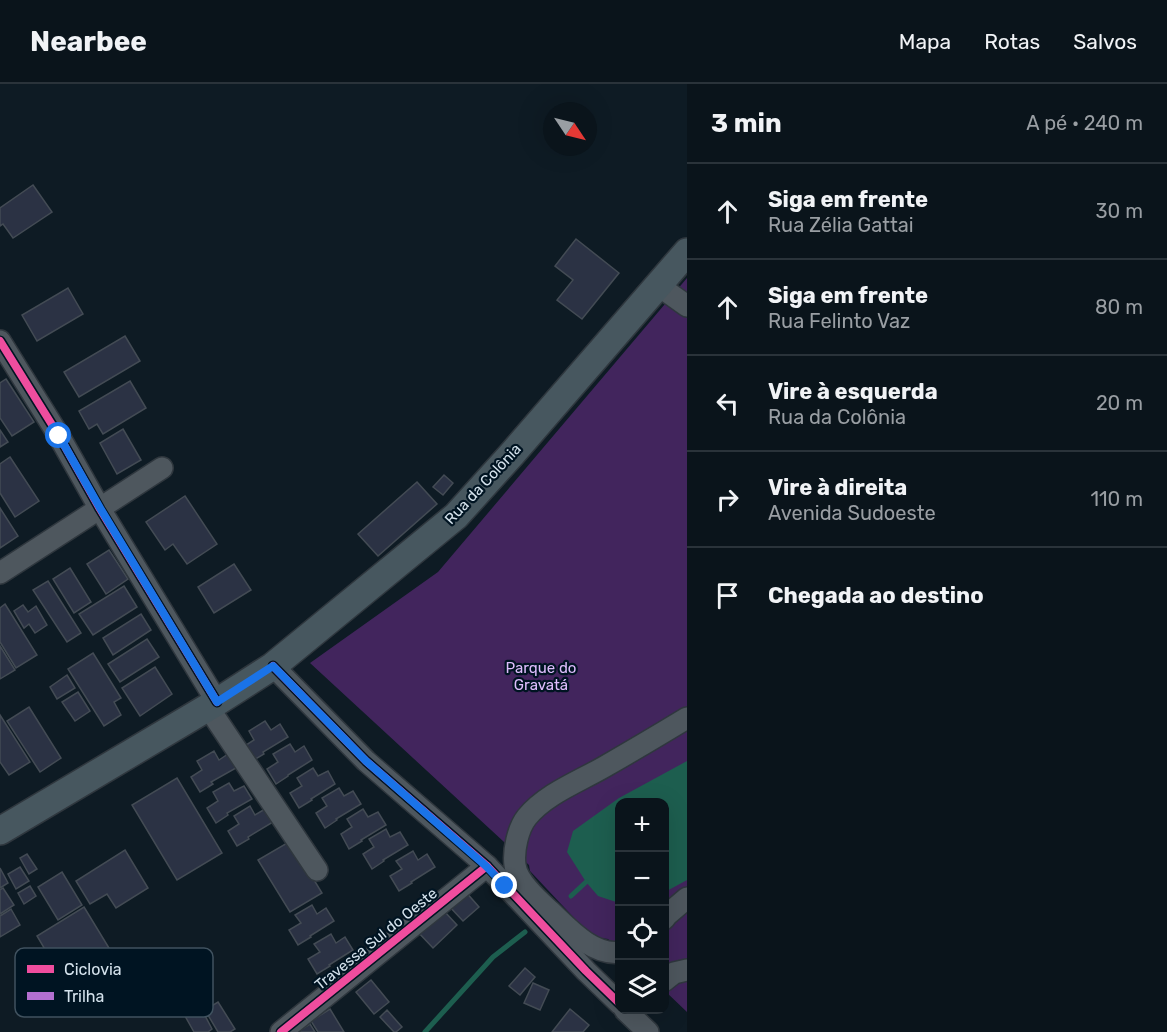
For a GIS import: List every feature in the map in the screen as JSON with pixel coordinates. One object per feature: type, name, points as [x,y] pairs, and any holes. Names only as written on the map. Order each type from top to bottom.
[{"type":"main road","name":"Rua da Colônia","points":[[0,831],[212,705],[273,666],[456,516],[687,252]]},
{"type":"street","points":[[659,286],[687,306]]},
{"type":"street","points":[[3,352],[59,436],[212,705],[316,870]]},
{"type":"street","points":[[0,573],[162,468]]},
{"type":"street","points":[[273,666],[366,761],[486,866],[615,999]]},
{"type":"street","points":[[615,953],[603,952],[592,947],[568,928],[525,885],[515,866],[516,839],[525,819],[544,801],[687,718]]},
{"type":"street","name":"Travessa Sul do Oeste","points":[[281,1032],[486,866]]},
{"type":"street","points":[[669,913],[687,897]]},
{"type":"street","points":[[630,1014],[648,1032]]},
{"type":"green space","name":"Parque do Gravatá","points":[[687,278],[687,1012],[669,995],[669,798],[615,798],[615,945],[608,939],[592,937],[530,871],[529,865],[310,663],[438,572]]},
{"type":"shaded area","points":[[687,761],[687,880],[669,890],[669,798],[619,798]]},
{"type":"shaded area","points":[[615,801],[615,902],[598,896],[567,852],[573,831]]},
{"type":"building","points":[[33,185],[52,212],[13,238],[3,224],[0,226],[0,208]]},
{"type":"building","points":[[576,239],[619,273],[582,319],[557,300],[573,280],[555,266]]},
{"type":"building","points":[[68,288],[83,314],[37,341],[22,315]]},
{"type":"building","points":[[125,336],[140,361],[79,397],[64,372]]},
{"type":"building","points":[[6,379],[34,422],[12,436],[0,418],[0,383]]},
{"type":"building","points":[[130,381],[146,408],[103,434],[97,424],[89,429],[79,411]]},
{"type":"building","points":[[123,429],[141,460],[117,474],[100,443]]},
{"type":"building","points":[[0,430],[8,442],[0,447]]},
{"type":"building","points":[[10,457],[39,501],[15,517],[0,493],[0,464]]},
{"type":"building","points":[[444,475],[453,483],[443,495],[433,487]]},
{"type":"building","points":[[417,482],[437,504],[378,556],[358,534]]},
{"type":"building","points":[[185,496],[217,544],[187,564],[173,544],[165,550],[146,522]]},
{"type":"building","points":[[0,508],[18,536],[0,548]]},
{"type":"building","points":[[109,550],[128,579],[106,594],[87,564]]},
{"type":"building","points":[[234,564],[251,590],[214,613],[198,587]]},
{"type":"building","points":[[70,568],[91,602],[74,613],[53,579]]},
{"type":"building","points":[[48,581],[81,633],[67,642],[33,590]]},
{"type":"building","points":[[124,586],[137,607],[93,635],[79,614]]},
{"type":"building","points":[[5,604],[37,655],[16,668],[0,642],[0,608]]},
{"type":"building","points":[[23,605],[28,612],[36,606],[47,625],[35,633],[29,624],[24,628],[14,611]]},
{"type":"building","points":[[141,614],[151,630],[113,655],[103,638]]},
{"type":"building","points":[[147,639],[159,657],[120,682],[108,664]]},
{"type":"building","points":[[0,646],[15,670],[0,679]]},
{"type":"building","points":[[93,653],[121,698],[114,702],[121,715],[104,726],[68,669]]},
{"type":"building","points":[[155,667],[172,694],[140,716],[122,688]]},
{"type":"building","points":[[67,675],[75,688],[57,699],[50,687]]},
{"type":"building","points":[[78,692],[90,711],[75,721],[62,702]]},
{"type":"building","points":[[29,707],[61,758],[40,772],[7,721]]},
{"type":"building","points":[[0,715],[30,762],[9,775],[0,762]]},
{"type":"building","points":[[265,721],[271,730],[280,724],[288,737],[252,761],[243,747],[254,740],[249,731]]},
{"type":"building","points":[[290,744],[295,752],[304,746],[312,760],[276,784],[267,769],[278,762],[273,754]]},
{"type":"building","points":[[214,751],[219,760],[228,754],[236,768],[211,782],[213,784],[200,792],[191,777],[202,770],[197,761]]},
{"type":"building","points":[[313,768],[318,776],[328,771],[335,784],[299,808],[290,793],[302,786],[297,778]]},
{"type":"building","points":[[177,778],[222,853],[177,880],[132,805]]},
{"type":"building","points":[[229,783],[234,791],[244,786],[252,799],[227,813],[228,815],[216,823],[207,808],[218,801],[213,792]]},
{"type":"building","points":[[339,788],[344,796],[353,791],[361,804],[325,828],[316,813],[327,806],[322,798]]},
{"type":"building","points":[[250,806],[255,815],[265,809],[273,822],[237,846],[228,831],[239,824],[234,816]]},
{"type":"building","points":[[363,809],[368,817],[378,812],[386,825],[349,849],[341,834],[352,827],[347,819]]},
{"type":"building","points":[[386,829],[390,837],[400,832],[408,845],[372,869],[363,854],[374,847],[369,839]]},
{"type":"building","points":[[294,839],[317,878],[314,880],[322,893],[290,912],[258,860]]},
{"type":"building","points":[[125,850],[148,888],[116,908],[107,894],[90,904],[76,881]]},
{"type":"building","points":[[413,851],[418,860],[427,854],[435,867],[399,891],[390,876],[402,869],[396,861]]},
{"type":"building","points":[[27,854],[37,869],[29,874],[20,858]]},
{"type":"building","points":[[20,867],[29,881],[16,889],[8,874]]},
{"type":"building","points":[[0,868],[8,883],[0,888]]},
{"type":"building","points":[[62,872],[82,905],[58,920],[38,887]]},
{"type":"building","points":[[30,886],[36,896],[24,904],[18,893]]},
{"type":"building","points":[[3,888],[14,905],[0,914],[0,890]]},
{"type":"building","points":[[465,891],[479,907],[463,921],[449,906]]},
{"type":"building","points":[[312,905],[317,914],[326,908],[334,921],[298,945],[289,930],[301,923],[295,915]]},
{"type":"building","points":[[84,907],[109,948],[44,948],[37,936]]},
{"type":"building","points":[[11,909],[20,925],[0,937],[0,916]]},
{"type":"building","points":[[444,911],[457,925],[433,948],[417,931]]},
{"type":"building","points":[[331,934],[336,943],[345,937],[353,950],[317,974],[308,959],[320,952],[314,944]]},
{"type":"building","points":[[525,968],[535,977],[520,995],[509,986]]},
{"type":"building","points":[[371,980],[389,1002],[374,1014],[356,992]]},
{"type":"building","points":[[533,983],[549,990],[540,1010],[524,1003]]},
{"type":"building","points":[[218,1002],[235,1029],[230,1032],[218,1032],[209,1017],[213,1017],[213,1005]]},
{"type":"building","points":[[330,1009],[344,1032],[318,1032],[311,1021]]},
{"type":"building","points":[[570,1009],[589,1025],[583,1032],[552,1032]]},
{"type":"building","points":[[387,1010],[402,1027],[396,1032],[380,1017]]},
{"type":"building","points":[[186,1017],[206,1017],[212,1029],[208,1032],[194,1032]]},
{"type":"building","points":[[310,1024],[315,1032],[297,1032]]},
{"type":"waterway","points":[[571,896],[586,882]]},
{"type":"waterway","points":[[425,1032],[493,957],[525,932]]},
{"type":"marked path","points":[[505,886],[520,877]]},
{"type":"cycle path","points":[[0,341],[217,702]]},
{"type":"cycle path","points":[[273,666],[366,761],[487,866],[615,999]]},
{"type":"cycle path","points":[[281,1032],[487,866]]},
{"type":"route","points":[[59,436],[217,702],[273,666],[366,761],[486,866],[505,886]]}]
